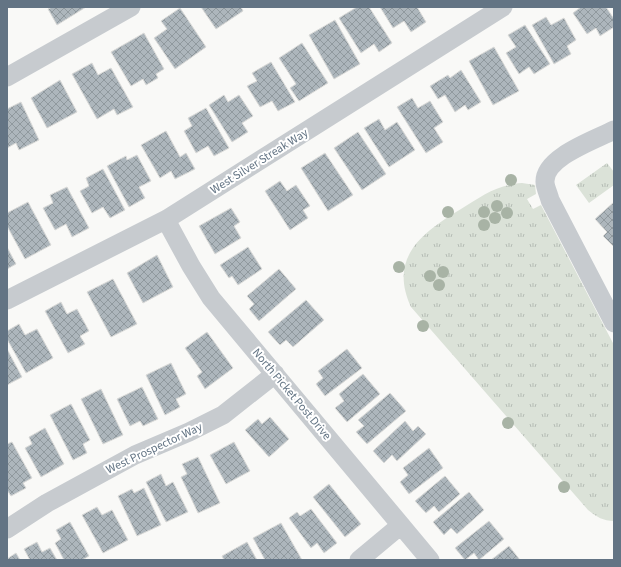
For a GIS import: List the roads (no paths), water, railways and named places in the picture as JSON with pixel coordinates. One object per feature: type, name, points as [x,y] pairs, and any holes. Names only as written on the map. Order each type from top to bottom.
[{"type":"street","points":[[7,77],[131,7]]},
{"type":"street","name":"West Silver Streak Way","points":[[7,300],[166,220],[503,7]]},
{"type":"street","points":[[614,130],[563,156],[549,168],[544,182],[550,200],[614,323]]},
{"type":"street","name":"North Picket Post Drive","points":[[166,220],[191,266],[212,298],[430,560]]},
{"type":"street","name":"West Prospector Way","points":[[7,529],[47,503],[135,455],[189,432],[223,415],[275,374]]},
{"type":"street","points":[[359,560],[402,525]]}]
